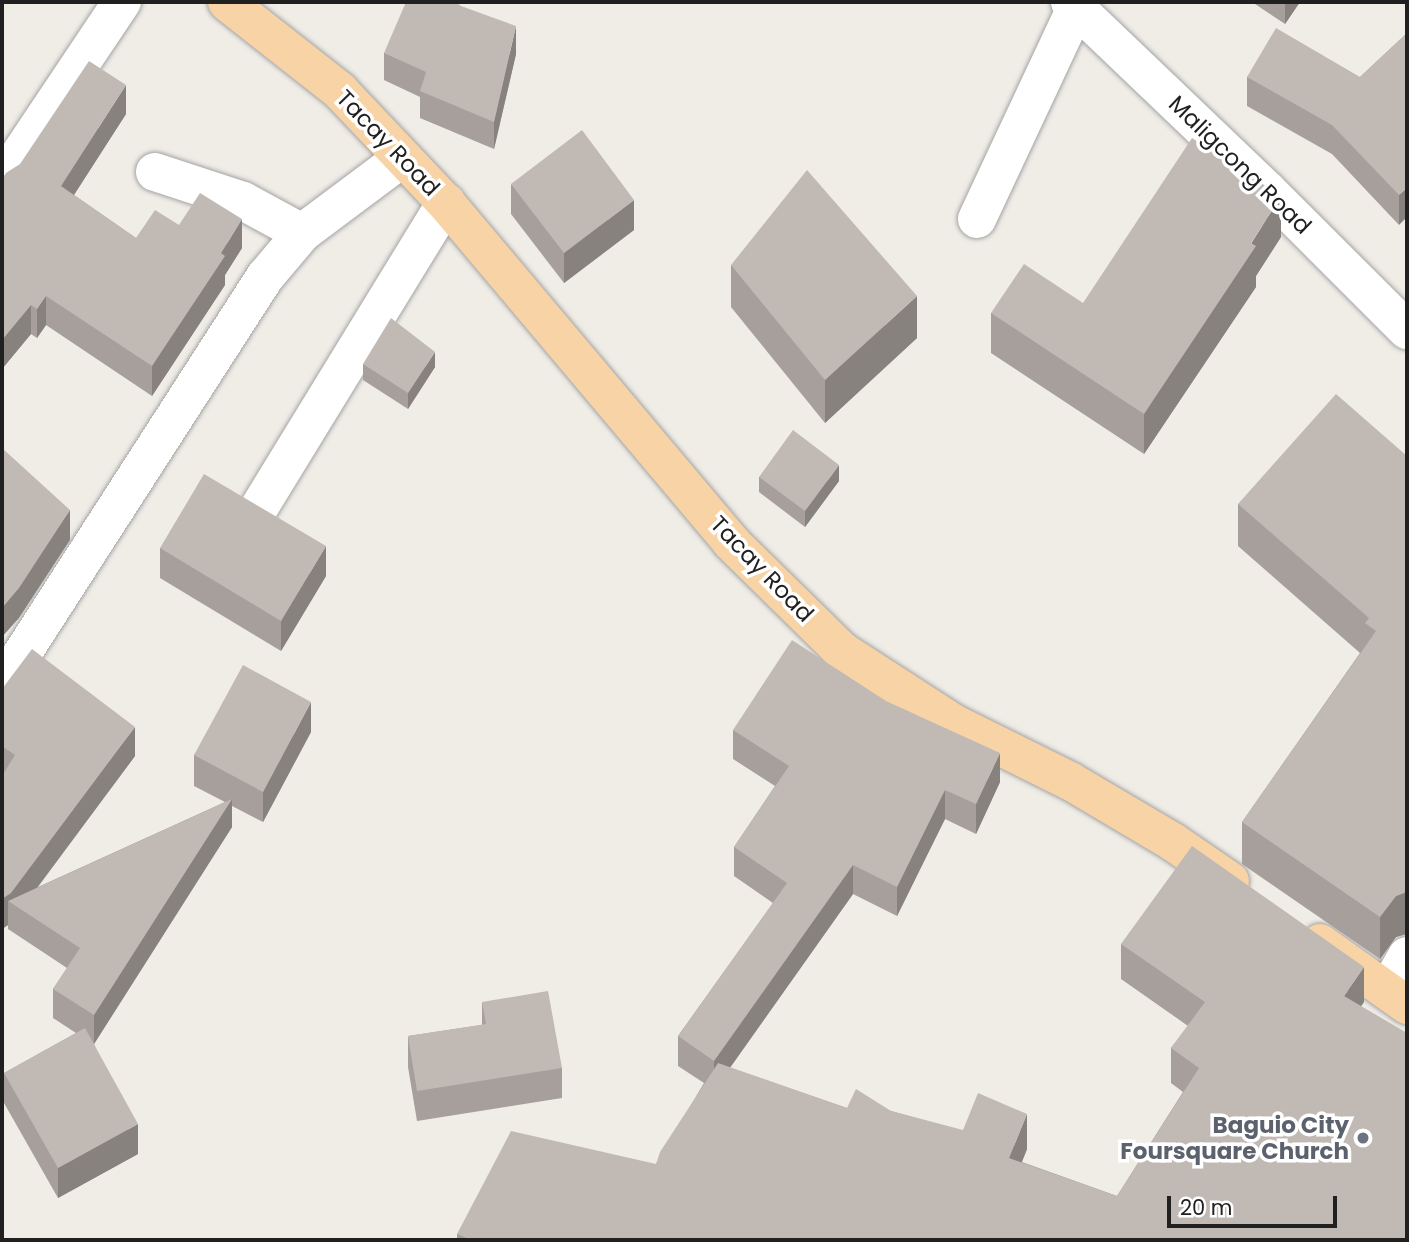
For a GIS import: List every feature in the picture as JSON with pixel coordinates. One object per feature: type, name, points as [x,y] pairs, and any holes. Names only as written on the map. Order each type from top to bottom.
[{"type":"main road","name":"Tacay Road","points":[[226,2],[341,91],[401,159],[446,203],[731,542],[842,651],[955,724],[1070,781],[1173,842],[1263,904]]},
{"type":"main road","points":[[1297,927],[1398,997]]},
{"type":"street","points":[[2,181],[122,2]]},
{"type":"street","points":[[977,219],[1073,5]]},
{"type":"street","name":"Maligcong Road","points":[[1073,5],[1268,191],[1407,330]]},
{"type":"street","points":[[2,685],[265,277],[302,233],[401,159]]},
{"type":"street","points":[[155,172],[243,201],[302,233]]},
{"type":"street","points":[[260,506],[446,203]]},
{"type":"street","points":[[1398,997],[1407,956]]},
{"type":"building","points":[[406,2],[455,2],[516,26],[494,122],[420,91],[426,72],[384,53]]},
{"type":"building","points":[[1276,28],[1360,77],[1407,33],[1407,188],[1399,195],[1332,125],[1247,77]]},
{"type":"building","points":[[89,61],[126,85],[61,186],[136,238],[155,210],[179,225],[200,193],[242,219],[221,253],[225,256],[152,366],[46,296],[37,309],[31,305],[2,340],[2,179],[20,164]]},
{"type":"building","points":[[582,130],[634,200],[564,253],[511,184]]},
{"type":"building","points":[[1192,138],[1281,196],[1251,243],[1256,246],[1144,414],[991,313],[1024,264],[1083,303]]},
{"type":"building","points":[[807,170],[917,296],[825,380],[731,265]]},
{"type":"building","points":[[391,318],[435,352],[408,393],[363,364]]},
{"type":"building","points":[[1336,394],[1407,456],[1407,892],[1396,896],[1380,917],[1242,822],[1376,631],[1365,623],[1369,618],[1238,504]]},
{"type":"building","points":[[793,430],[839,465],[805,511],[759,477]]},
{"type":"building","points":[[2,448],[70,510],[19,588],[2,608]]},
{"type":"building","points":[[204,474],[326,546],[281,621],[160,548]]},
{"type":"building","points":[[792,640],[886,701],[1000,753],[976,804],[945,790],[897,887],[853,865],[714,1061],[678,1036],[787,883],[734,847],[789,766],[733,730]]},
{"type":"building","points":[[32,649],[135,727],[11,893],[2,899],[2,776],[15,755],[2,746],[2,689]]},
{"type":"building","points":[[243,665],[311,702],[263,792],[194,755]]},
{"type":"building","points":[[232,799],[94,1015],[53,989],[80,948],[8,901]]},
{"type":"building","points":[[1192,846],[1364,967],[1344,996],[1407,1033],[1407,1240],[471,1240],[457,1234],[511,1131],[656,1164],[660,1152],[718,1063],[847,1108],[856,1089],[891,1111],[963,1130],[978,1093],[1027,1114],[1009,1158],[1117,1196],[1199,1068],[1171,1048],[1205,1002],[1121,944]]},
{"type":"building","points":[[548,991],[562,1068],[417,1091],[408,1036],[486,1024],[482,1002]]},
{"type":"building","points":[[85,1028],[138,1124],[58,1168],[4,1073]]},
{"type":"place","name":"Baguio City Foursquare Church","points":[[1363,1138]]}]
